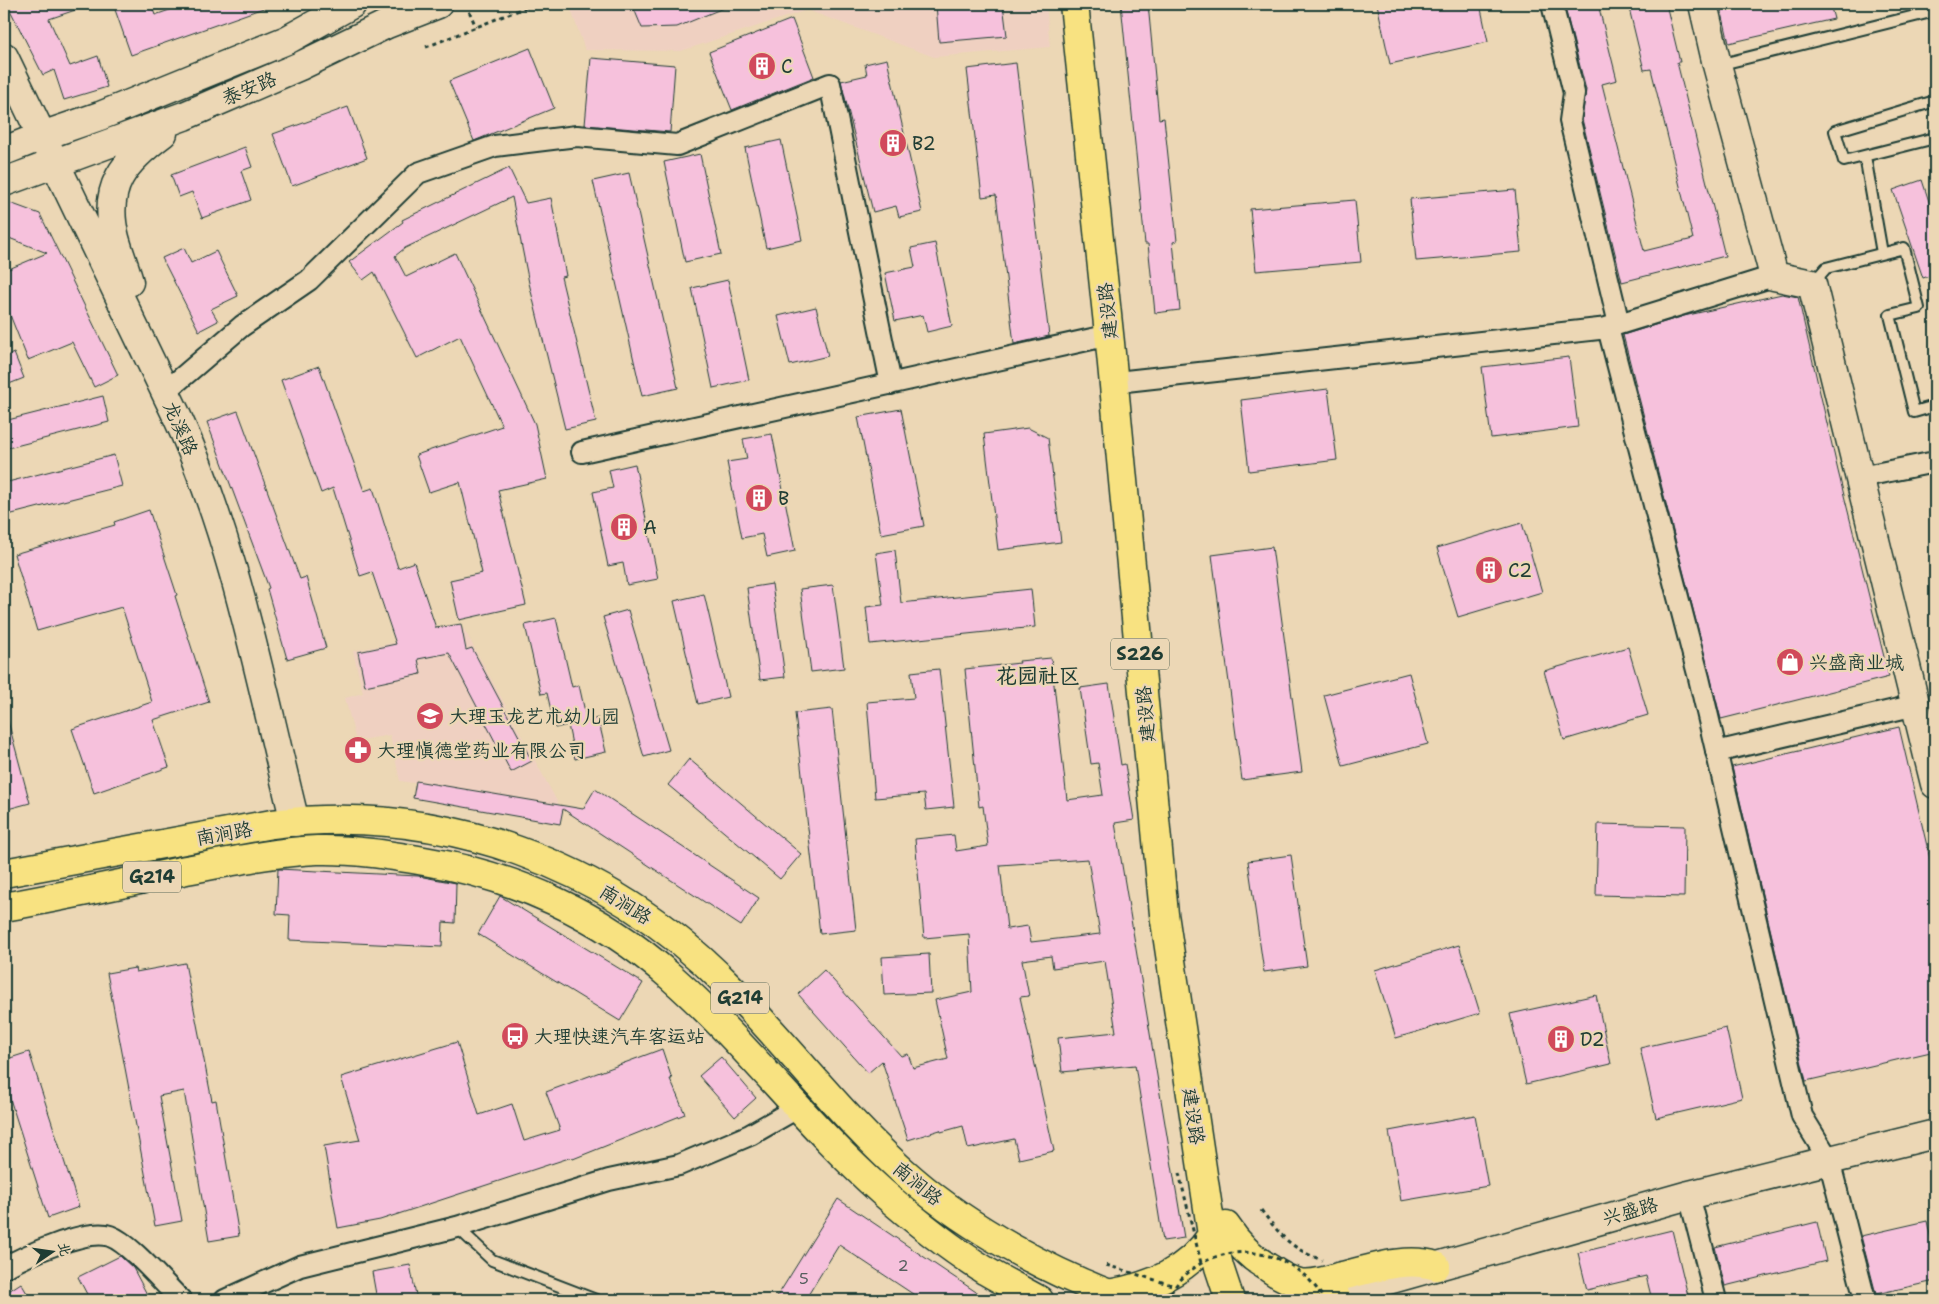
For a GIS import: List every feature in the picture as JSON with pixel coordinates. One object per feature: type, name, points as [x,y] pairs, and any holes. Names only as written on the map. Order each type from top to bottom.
[{"type":"main road","name":"建设路","points":[[1074,4],[1110,335],[1164,914],[1219,1231],[1244,1300]]},
{"type":"main road","name":"建设路","points":[[1088,4],[1178,905],[1219,1231],[1219,1267],[1230,1300]]},
{"type":"main road","name":"南涧路","points":[[4,873],[294,822],[361,820],[436,829],[472,836],[523,851],[579,876],[643,913],[670,933],[706,964],[743,1000],[820,1088],[888,1158],[915,1182],[971,1223],[1044,1264],[1116,1297]]},
{"type":"main road","points":[[294,822],[301,851]]},
{"type":"main road","name":"南涧路","points":[[4,907],[236,860],[301,851],[332,850],[362,852],[442,864],[481,872],[522,886],[568,907],[617,935],[669,975],[711,1015],[797,1108],[881,1191],[924,1226],[986,1271],[1039,1300]]},
{"type":"main road","points":[[797,1108],[820,1088]]},
{"type":"main road","points":[[1116,1297],[1171,1274],[1195,1256],[1219,1231],[1244,1248],[1263,1265],[1282,1276],[1301,1283],[1322,1282],[1400,1264],[1419,1263],[1436,1266]]},
{"type":"street","name":"泰安路","points":[[4,152],[42,136],[100,116],[287,40],[352,4]]},
{"type":"street","name":"泰安路","points":[[4,182],[184,116],[300,66],[386,24],[438,4]]},
{"type":"street","points":[[1552,4],[1574,93],[1570,121],[1610,327],[1699,678],[1802,1116],[1829,1160],[1865,1300]]},
{"type":"street","points":[[1703,4],[1717,65],[1774,276]]},
{"type":"street","name":"龙溪路","points":[[4,57],[145,349],[200,471],[223,537],[238,589],[294,822]]},
{"type":"street","points":[[165,392],[242,326],[309,280],[418,173],[495,146],[577,136],[677,145],[830,84],[891,384]]},
{"type":"street","points":[[145,349],[115,238],[111,218],[112,198],[118,178],[132,158],[184,116]]},
{"type":"street","points":[[1126,382],[1610,327],[1774,276],[1812,284],[1935,784]]},
{"type":"street","points":[[582,452],[1110,335]]},
{"type":"street","points":[[1860,477],[1935,462]]},
{"type":"street","points":[[1716,752],[1916,705]]},
{"type":"street","points":[[224,1300],[300,1266],[456,1227],[609,1180],[679,1165],[750,1135],[797,1108]]},
{"type":"street","name":"兴盛路","points":[[1331,1299],[1374,1284],[1689,1195],[1935,1134]]},
{"type":"street","points":[[1689,1195],[1716,1300]]},
{"type":"street","points":[[4,1268],[54,1245],[86,1236],[102,1234],[110,1236],[127,1246],[182,1300]]},
{"type":"lane","points":[[1717,65],[1935,11]]},
{"type":"lane","points":[[1935,101],[1836,131],[1844,161],[1935,138]]},
{"type":"lane","points":[[1865,156],[1882,253]]},
{"type":"lane","points":[[1812,284],[1826,268],[1904,248],[1919,308],[1890,315],[1914,412],[1935,406]]},
{"type":"lane","points":[[456,1227],[492,1260],[596,1300]]},
{"type":"path","points":[[466,4],[476,27]]},
{"type":"path","points":[[426,47],[534,4]]},
{"type":"path","points":[[1179,1173],[1201,1263]]},
{"type":"path","points":[[1261,1210],[1281,1236],[1301,1252],[1323,1260],[1330,1259]]},
{"type":"path","points":[[1167,1300],[1176,1286],[1191,1270],[1201,1263],[1233,1252],[1248,1252],[1271,1256],[1292,1265],[1331,1299]]},
{"type":"path","points":[[1106,1265],[1176,1286]]},
{"type":"shaded area","points":[[569,4],[1046,4],[1050,47],[934,57],[807,10],[681,51],[585,50]]},
{"type":"shaded area","name":"大理玉龙艺术幼儿园","points":[[464,629],[559,805],[400,781],[390,735],[356,741],[345,698],[363,693],[353,651]]},
{"type":"building","points":[[7,4],[86,4],[87,6],[49,19],[70,66],[98,56],[107,87],[64,100],[54,70],[43,75]]},
{"type":"building","points":[[113,4],[151,4],[155,15],[187,4],[268,4],[269,6],[131,55]]},
{"type":"building","points":[[632,4],[733,4],[677,27],[642,28]]},
{"type":"building","points":[[936,4],[1003,4],[1007,36],[939,42]]},
{"type":"building","points":[[1121,4],[1148,4],[1159,119],[1164,118],[1177,241],[1173,242],[1180,310],[1155,313],[1148,244],[1145,244]]},
{"type":"building","points":[[1377,4],[1480,4],[1488,42],[1390,64]]},
{"type":"building","points":[[1564,4],[1598,4],[1617,80],[1602,84],[1644,251],[1693,239],[1651,69],[1644,70],[1628,4],[1666,4],[1680,62],[1677,62],[1725,256],[1622,282],[1582,119],[1586,90]]},
{"type":"building","points":[[1720,4],[1750,4],[1752,9],[1777,4],[1830,4],[1834,19],[1729,43]]},
{"type":"building","name":"C","points":[[792,19],[814,77],[732,110],[709,52]]},
{"type":"building","points":[[530,48],[554,108],[474,141],[449,81]]},
{"type":"building","points":[[591,58],[675,65],[670,132],[585,125]]},
{"type":"building","name":"B2","points":[[887,59],[922,212],[899,217],[896,206],[873,212],[841,81],[867,75],[865,64]]},
{"type":"building","points":[[1016,63],[1049,336],[1014,344],[996,195],[982,197],[967,69]]},
{"type":"building","points":[[348,107],[367,158],[292,186],[273,134]]},
{"type":"building","points":[[781,140],[802,240],[766,248],[745,148]]},
{"type":"building","points":[[245,147],[252,167],[241,171],[251,200],[202,218],[192,192],[179,197],[171,175]]},
{"type":"building","points":[[700,154],[721,254],[685,262],[664,162]]},
{"type":"building","points":[[509,168],[526,203],[551,198],[566,276],[561,277],[596,422],[565,429],[529,283],[512,197],[405,248],[395,256],[406,277],[455,253],[535,424],[547,479],[498,490],[526,605],[459,620],[450,580],[482,573],[460,482],[429,492],[416,455],[502,426],[460,336],[417,358],[374,272],[363,280],[349,262],[403,222],[402,220]]},
{"type":"building","points":[[629,173],[678,388],[642,396],[593,181]]},
{"type":"building","points":[[1922,180],[1935,220],[1935,274],[1923,278],[1893,190]]},
{"type":"building","points":[[1515,190],[1521,252],[1416,261],[1410,199]]},
{"type":"building","points":[[1355,200],[1361,262],[1256,271],[1250,209]]},
{"type":"building","points":[[10,203],[40,214],[118,375],[94,387],[72,342],[28,360],[4,300],[4,271],[47,253],[4,236],[4,205]]},
{"type":"building","points":[[935,243],[952,326],[927,332],[923,315],[895,321],[885,273],[915,267],[911,248]]},
{"type":"building","points":[[184,248],[191,263],[216,251],[238,296],[211,309],[218,321],[199,331],[162,258]]},
{"type":"building","points":[[728,280],[749,380],[713,388],[692,288]]},
{"type":"building","points":[[1782,294],[1798,297],[1838,471],[1889,677],[1721,719],[1623,335],[1684,316]]},
{"type":"building","points":[[816,307],[828,356],[790,365],[778,316]]},
{"type":"building","points":[[14,353],[24,378],[4,386],[4,357]]},
{"type":"building","points":[[1569,357],[1578,427],[1491,438],[1482,367]]},
{"type":"building","points":[[319,366],[364,491],[373,488],[398,568],[414,562],[436,628],[461,624],[466,650],[472,648],[532,761],[511,772],[449,653],[418,659],[421,674],[365,686],[358,652],[396,644],[372,572],[360,576],[333,488],[321,493],[281,380]]},
{"type":"building","points":[[1328,389],[1337,460],[1249,471],[1241,400]]},
{"type":"building","points":[[103,396],[109,422],[4,449],[4,421]]},
{"type":"building","points":[[901,409],[924,526],[881,534],[858,417]]},
{"type":"building","points":[[238,411],[300,579],[306,577],[326,648],[287,659],[267,589],[269,588],[207,422]]},
{"type":"building","points":[[1028,428],[1048,438],[1061,542],[998,550],[984,434]]},
{"type":"building","name":"B","points":[[772,434],[795,551],[767,557],[762,534],[742,538],[727,462],[747,459],[743,439]]},
{"type":"building","points":[[114,455],[122,486],[4,516],[4,483]]},
{"type":"building","name":"A","points":[[635,464],[658,579],[627,585],[623,563],[608,566],[593,492],[613,488],[609,470]]},
{"type":"building","points":[[149,510],[209,702],[153,720],[169,767],[94,793],[72,729],[152,702],[122,607],[37,631],[14,554],[115,525],[114,522]]},
{"type":"building","name":"C2","points":[[1522,523],[1542,592],[1458,617],[1437,548]]},
{"type":"building","points":[[1272,547],[1302,772],[1242,780],[1212,555]]},
{"type":"building","points":[[895,550],[901,603],[1031,589],[1035,627],[870,644],[866,607],[883,605],[876,553]]},
{"type":"building","points":[[772,584],[785,677],[760,680],[747,588]]},
{"type":"building","points":[[833,585],[844,668],[811,672],[800,589]]},
{"type":"building","points":[[704,594],[728,697],[698,704],[674,601]]},
{"type":"building","points":[[628,610],[669,750],[644,757],[603,617]]},
{"type":"building","points":[[556,618],[572,687],[579,685],[587,721],[598,718],[606,752],[575,759],[568,725],[555,728],[547,693],[541,694],[525,625]]},
{"type":"building","points":[[1628,647],[1648,715],[1564,740],[1544,671]]},
{"type":"building","points":[[1051,658],[1067,800],[1103,795],[1098,763],[1091,764],[1080,688],[1109,684],[1121,765],[1125,764],[1134,820],[1115,823],[1184,1238],[1163,1241],[1135,1065],[1062,1072],[1058,1038],[1116,1032],[1105,961],[1053,968],[1051,956],[1022,960],[1029,996],[1020,997],[1054,1151],[1019,1159],[1014,1139],[968,1149],[963,1126],[941,1132],[940,1130],[908,1140],[882,1061],[868,1073],[798,994],[824,970],[901,1056],[908,1054],[913,1068],[948,1059],[935,1000],[972,992],[969,934],[924,938],[915,839],[954,835],[956,851],[988,846],[983,806],[979,807],[965,669],[1020,663],[1019,661]],"holes":[[[1088,859],[1100,934],[1031,942],[1028,926],[1007,929],[1000,865]]]},
{"type":"building","points":[[939,669],[954,807],[926,810],[924,794],[875,798],[867,702],[914,698],[911,672]]},
{"type":"building","points":[[1409,673],[1428,744],[1343,766],[1324,695]]},
{"type":"building","points":[[832,709],[856,930],[820,934],[795,713]]},
{"type":"building","points":[[8,721],[30,803],[4,810],[4,722]]},
{"type":"building","points":[[1899,727],[1935,880],[1935,1051],[1806,1081],[1732,767]]},
{"type":"building","points":[[689,759],[801,854],[780,879],[668,785]]},
{"type":"building","points":[[416,781],[583,809],[595,789],[759,898],[741,926],[563,809],[560,824],[413,798]]},
{"type":"building","points":[[1598,824],[1685,826],[1684,897],[1596,895]]},
{"type":"building","points":[[1291,855],[1307,966],[1264,972],[1248,861]]},
{"type":"building","points":[[278,869],[418,876],[456,883],[455,923],[443,922],[442,947],[289,940],[290,915],[276,914]]},
{"type":"building","points":[[500,896],[643,983],[620,1021],[478,934]]},
{"type":"building","points":[[1459,945],[1480,1013],[1396,1038],[1375,970]]},
{"type":"building","points":[[929,954],[931,993],[884,995],[882,957]]},
{"type":"building","points":[[185,963],[212,1101],[216,1100],[239,1236],[209,1241],[184,1091],[159,1096],[182,1221],[155,1226],[107,973],[135,968],[136,972]]},
{"type":"building","name":"D2","points":[[1596,995],[1611,1064],[1526,1084],[1510,1014]]},
{"type":"building","points":[[1726,1028],[1742,1098],[1656,1118],[1640,1048]]},
{"type":"building","points":[[457,1042],[479,1115],[512,1104],[524,1141],[560,1130],[546,1092],[662,1049],[672,1079],[670,1079],[685,1114],[573,1159],[572,1157],[380,1220],[338,1228],[324,1146],[360,1140],[341,1077]]},
{"type":"building","points":[[29,1052],[79,1207],[48,1218],[4,1080],[4,1060]]},
{"type":"building","points":[[721,1057],[756,1098],[735,1117],[699,1076]]},
{"type":"building","points":[[1475,1115],[1488,1186],[1401,1201],[1389,1131]]},
{"type":"building","points":[[838,1199],[988,1300],[922,1300],[839,1245],[805,1300],[775,1300]]},
{"type":"building","points":[[1927,1221],[1935,1258],[1935,1281],[1876,1294],[1861,1236]]},
{"type":"building","points":[[1817,1222],[1826,1261],[1725,1286],[1715,1247]]},
{"type":"building","points":[[1672,1230],[1689,1300],[1652,1300],[1646,1276],[1587,1290],[1578,1253]]},
{"type":"building","points":[[120,1256],[133,1268],[150,1300],[90,1300],[78,1277]]},
{"type":"building","points":[[410,1265],[417,1300],[377,1300],[372,1272]]},
{"type":"building","points":[[21,1283],[31,1300],[4,1300],[4,1294]]},
{"type":"place","name":"C","points":[[762,66]]},
{"type":"place","name":"B2","points":[[893,143]]},
{"type":"place","name":"B","points":[[759,498]]},
{"type":"place","name":"A","points":[[624,527]]},
{"type":"place","name":"C2","points":[[1489,570]]},
{"type":"place","name":"兴盛商业城","points":[[1790,662]]},
{"type":"place","name":"大理玉龙艺术幼儿园","points":[[430,716]]},
{"type":"place","name":"大理慎德堂药业有限公司","points":[[358,750]]},
{"type":"place","name":"大理快速汽车客运站","points":[[515,1036]]},
{"type":"place","name":"D2","points":[[1561,1039]]},
{"type":"district","name":"花园社区","points":[[1038,676]]}]
